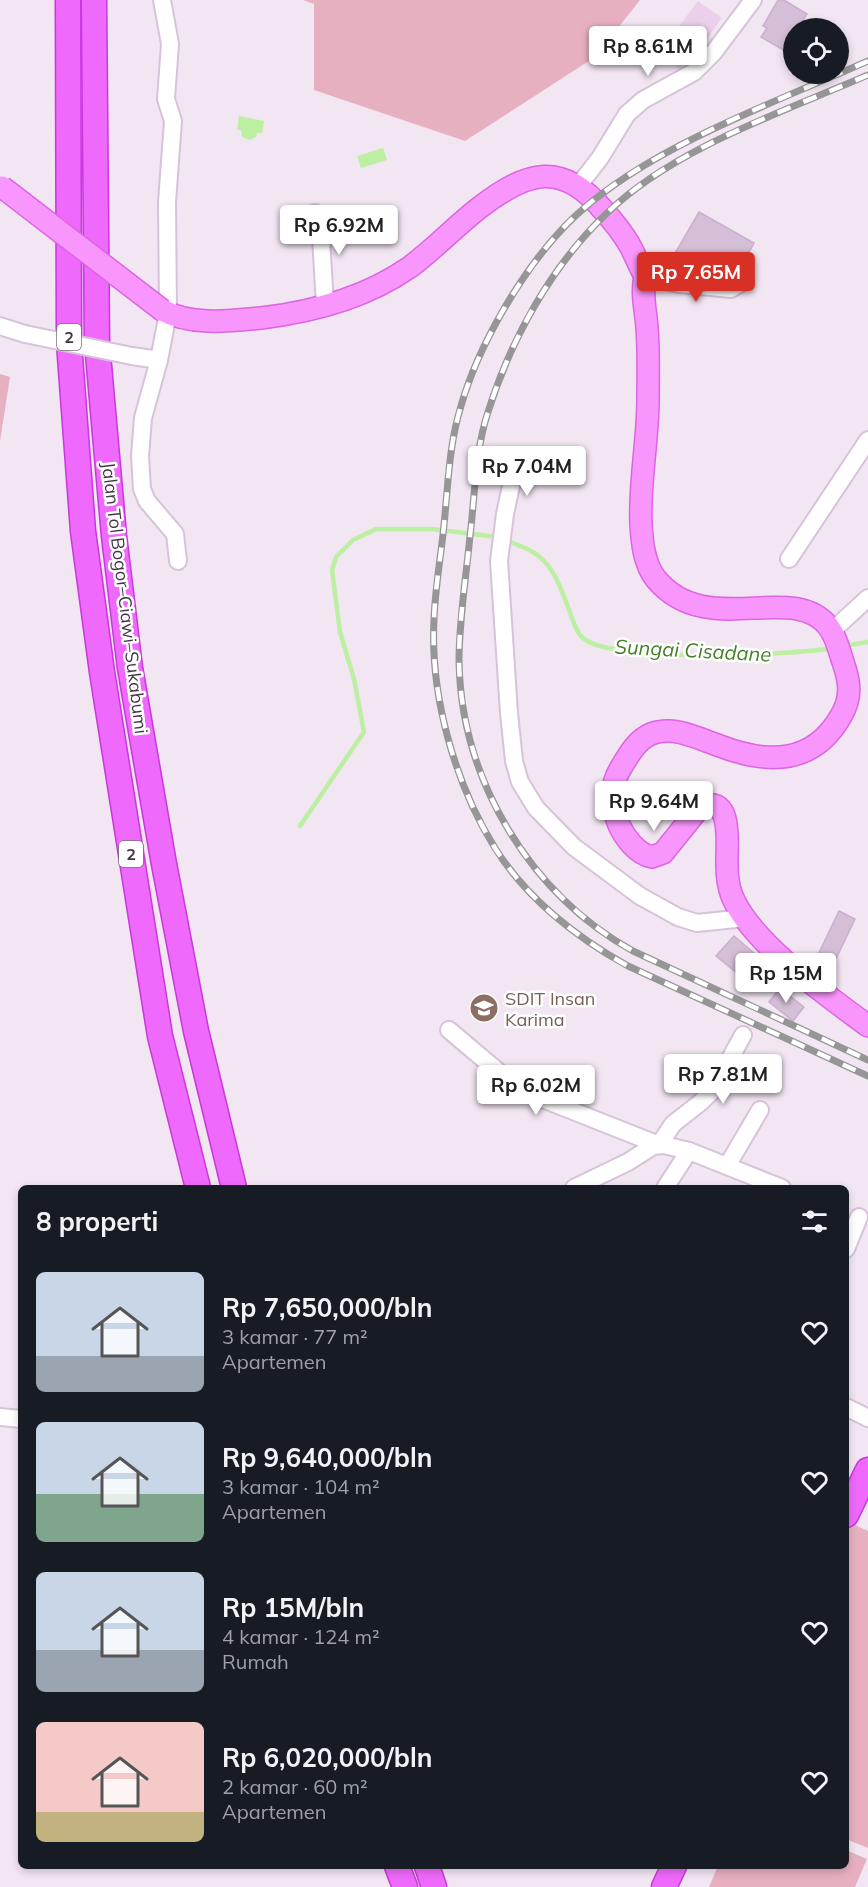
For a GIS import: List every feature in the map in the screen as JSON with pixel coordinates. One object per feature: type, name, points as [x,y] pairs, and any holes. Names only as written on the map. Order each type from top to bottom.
[{"type":"highway","name":"Jalan Tol Bogor–Ciawi–Sukabumi","points":[[68,0],[69,344],[83,531],[102,672],[160,1036],[197,1185]]},
{"type":"highway","name":"Jalan Tol Bogor–Ciawi–Sukabumi","points":[[94,0],[97,343],[114,536],[130,669],[164,864],[196,1030],[233,1185]]},
{"type":"highway","points":[[849,1509],[868,1470]]},
{"type":"highway","points":[[398,1869],[405,1887]]},
{"type":"highway","points":[[428,1869],[434,1887]]},
{"type":"highway","points":[[664,1887],[673,1869]]},
{"type":"main road","points":[[1,186],[165,311],[205,320],[241,320],[284,315],[325,305],[382,283],[411,266],[479,208],[520,182],[540,177],[558,177],[579,185],[595,200],[625,238],[645,276],[642,288],[647,328],[648,401],[641,524],[644,549],[650,570],[670,591],[700,606],[732,610],[781,607],[804,610],[823,621],[834,638],[849,678],[849,697],[838,723],[823,740],[798,755],[759,757],[689,734],[663,731],[650,734],[641,741],[616,777],[612,797],[616,818],[628,840],[647,856],[658,856],[663,853],[700,807],[712,805],[721,812],[727,822],[729,833],[727,878],[733,897],[745,918],[808,981],[868,1026]]},
{"type":"street","points":[[162,0],[170,44],[166,99],[173,121],[167,202],[165,311],[159,360],[143,418],[140,456],[142,489],[147,501],[175,534],[178,561]]},
{"type":"street","points":[[579,185],[600,158],[627,114],[652,95],[694,72],[714,52],[753,0]]},
{"type":"street","points":[[315,213],[321,237],[325,305]]},
{"type":"street","points":[[645,276],[679,284],[731,289],[741,283]]},
{"type":"street","points":[[0,326],[25,334],[159,360]]},
{"type":"street","points":[[789,559],[868,440]]},
{"type":"street","points":[[514,472],[505,514],[499,561],[509,713],[514,762],[520,782],[536,808],[574,847],[640,896],[678,917],[697,923],[745,918]]},
{"type":"street","points":[[834,638],[868,598]]},
{"type":"street","points":[[449,1030],[520,1090],[659,1145],[672,1145],[774,1185]]},
{"type":"street","points":[[580,1185],[659,1145],[673,1124],[701,1102],[712,1090],[743,1035]]},
{"type":"street","points":[[727,1166],[760,1110]]},
{"type":"street","points":[[667,1185],[689,1151]]},
{"type":"street","points":[[849,1242],[858,1217]]},
{"type":"street","points":[[849,1408],[868,1418]]},
{"type":"street","points":[[0,1417],[18,1419]]},
{"type":"shaded area","points":[[303,0],[640,0],[595,57],[465,141],[314,90],[314,4]]},
{"type":"shaded area","points":[[698,1],[722,18],[683,71],[663,57],[674,43],[671,37]]},
{"type":"shaded area","points":[[239,116],[264,121],[262,133],[257,133],[256,137],[250,140],[242,137],[241,130],[237,130]]},
{"type":"shaded area","points":[[383,148],[387,160],[361,168],[357,156]]},
{"type":"shaded area","points":[[0,374],[10,377],[0,441]]},
{"type":"shaded area","points":[[849,1522],[868,1531],[868,1848],[849,1840]]},
{"type":"shaded area","points":[[849,1851],[867,1859],[855,1887],[709,1887],[717,1869],[849,1869]]},
{"type":"building","points":[[778,0],[784,0],[807,14],[804,18],[783,18],[783,50],[761,37],[767,28],[763,26]]},
{"type":"building","points":[[699,212],[754,243],[737,274],[705,257],[698,269],[674,255]]},
{"type":"building","points":[[839,911],[855,919],[834,963],[818,955]]},
{"type":"building","points":[[734,936],[755,954],[738,974],[716,956]]},
{"type":"building","points":[[780,988],[804,1007],[793,1021],[769,1002]]},
{"type":"waterway","name":"Sungai Cisadane","points":[[300,826],[364,732],[354,679],[340,632],[332,570],[336,557],[353,540],[376,529],[432,529],[498,537]]},
{"type":"waterway","name":"Sungai Cisadane","points":[[506,540],[528,549],[545,561],[558,583],[579,633],[597,645],[624,651],[701,655],[781,653],[833,648]]},
{"type":"waterway","name":"Sungai Cisadane","points":[[844,646],[868,642]]},
{"type":"railway","points":[[868,61],[749,112],[668,152],[630,174],[595,199],[549,244],[517,287],[490,335],[478,359],[457,420],[449,465],[434,620],[436,679],[441,709],[457,768],[468,796],[495,848],[537,900],[572,930],[628,966],[868,1076]]},
{"type":"railway","points":[[868,75],[731,134],[664,169],[607,213],[568,256],[535,305],[521,331],[508,358],[488,412],[480,442],[476,474],[459,646],[463,705],[473,748],[488,790],[508,829],[533,866],[563,898],[596,927],[633,951],[868,1060]]},
{"type":"place","name":"SDIT Insan Karima","points":[[484,1008]]}]
